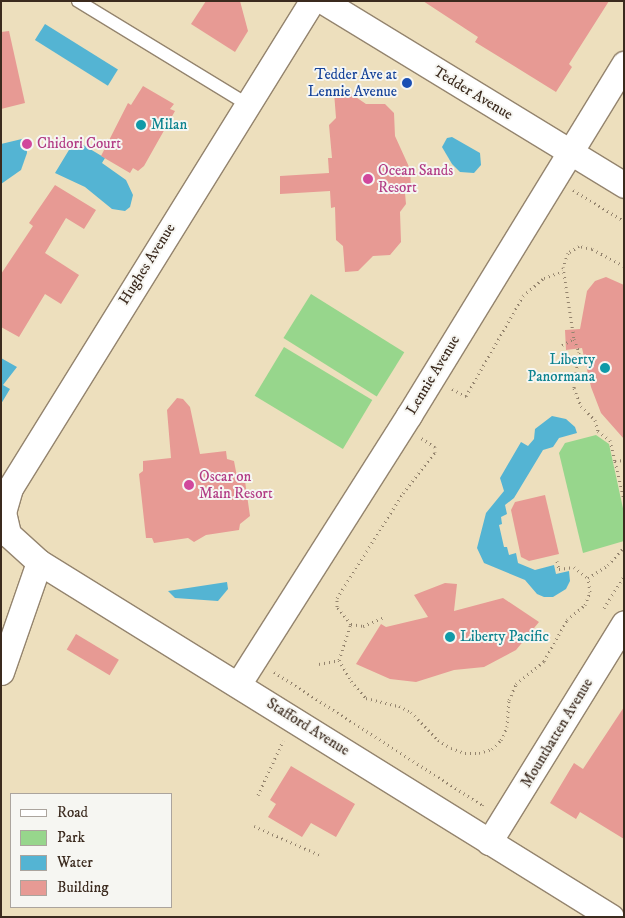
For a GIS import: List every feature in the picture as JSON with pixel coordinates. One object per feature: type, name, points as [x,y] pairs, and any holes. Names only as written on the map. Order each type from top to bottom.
[{"type":"street","name":"Hughes Avenue","points":[[8,534],[3,512],[10,488],[312,1]]},
{"type":"street","name":"Tedder Avenue","points":[[322,1],[624,184]]},
{"type":"street","name":"Lennie Avenue","points":[[239,683],[409,415],[624,64]]},
{"type":"street","name":"Stafford Avenue","points":[[8,534],[39,562],[239,683],[610,917]]},
{"type":"street","points":[[1,672],[39,562]]},
{"type":"street","name":"Mountbatten Avenue","points":[[489,842],[624,624]]},
{"type":"lane","points":[[78,1],[247,104]]},
{"type":"path","points":[[568,198],[573,190],[624,221]]},
{"type":"path","points":[[624,266],[592,249],[579,246],[568,252],[563,270],[574,339],[579,352],[574,388],[581,406],[595,420],[598,431],[610,440],[624,499]]},
{"type":"path","points":[[445,394],[449,387],[466,396],[523,296],[544,278],[563,270]]},
{"type":"path","points":[[562,345],[574,339]]},
{"type":"path","points":[[414,446],[423,431]]},
{"type":"path","points":[[382,618],[363,626],[351,624],[337,607],[337,598],[402,493],[435,452],[436,447],[420,437]]},
{"type":"path","points":[[615,461],[624,460]]},
{"type":"path","points":[[588,578],[608,566],[624,547]]},
{"type":"path","points":[[351,624],[339,660],[351,681],[366,698],[399,706],[411,712],[438,740],[465,754],[479,753],[492,749],[501,740],[506,727],[509,700],[516,684],[544,661],[567,620],[585,605],[590,592],[588,578],[574,567],[559,568],[557,560]]},
{"type":"path","points":[[603,610],[624,576]]},
{"type":"path","points":[[319,664],[339,660]]},
{"type":"path","points":[[278,665],[273,673],[424,768],[482,804],[488,796]]},
{"type":"path","points":[[258,795],[294,718]]},
{"type":"path","points":[[254,826],[322,856]]},
{"type":"green space","points":[[311,294],[404,352],[377,396],[283,338]]},
{"type":"green space","points":[[284,347],[372,400],[343,449],[255,396]]},
{"type":"green space","points":[[596,435],[609,444],[624,513],[624,541],[583,553],[559,453],[565,443]]},
{"type":"water","points":[[45,24],[118,70],[108,86],[35,40]]},
{"type":"water","points":[[452,137],[480,153],[481,165],[474,173],[460,172],[452,164],[442,147],[447,138]]},
{"type":"water","points":[[26,138],[27,153],[21,170],[1,184],[1,144]]},
{"type":"water","points":[[75,140],[105,158],[102,163],[126,180],[133,195],[130,207],[125,211],[112,209],[85,187],[55,173]]},
{"type":"water","points":[[1,358],[17,367],[3,385],[10,389],[1,404]]},
{"type":"water","points":[[552,416],[566,419],[575,427],[577,433],[559,438],[553,447],[543,450],[514,498],[505,505],[507,514],[501,517],[502,524],[499,525],[504,547],[507,547],[509,555],[516,553],[518,563],[535,570],[554,565],[556,574],[569,571],[570,581],[566,589],[553,597],[544,597],[537,594],[525,580],[484,563],[477,548],[486,513],[504,491],[500,478],[521,442],[528,446],[534,439],[535,429]]},
{"type":"water","points":[[227,582],[228,589],[218,601],[175,598],[168,591]]},
{"type":"building","points":[[206,1],[240,1],[248,31],[235,52],[191,24]]},
{"type":"building","points":[[423,1],[609,1],[569,64],[572,67],[556,92],[475,42],[478,37]]},
{"type":"building","points":[[9,31],[25,103],[1,109],[1,32]]},
{"type":"building","name":"Milan","points":[[143,86],[174,104],[170,109],[175,111],[144,166],[138,171],[133,168],[130,173],[101,156],[128,103],[131,105]]},
{"type":"building","points":[[347,91],[366,104],[385,104],[394,113],[395,136],[410,169],[411,187],[405,193],[406,204],[400,212],[401,242],[390,255],[373,256],[358,271],[345,272],[343,246],[336,240],[335,207],[331,208],[330,191],[280,194],[280,176],[329,173],[328,158],[332,158],[329,125],[336,118],[334,92]]},
{"type":"building","points":[[55,185],[96,210],[84,229],[66,218],[45,253],[79,275],[61,304],[45,294],[19,337],[1,327],[1,274],[33,226],[29,223]]},
{"type":"building","name":"Liberty Panormana","points":[[606,277],[624,285],[624,439],[601,413],[591,387],[582,348],[566,350],[565,330],[580,329],[587,291],[595,281]]},
{"type":"building","points":[[177,398],[183,399],[190,407],[200,454],[226,451],[227,459],[234,461],[238,482],[245,481],[250,516],[240,524],[239,530],[206,535],[194,542],[188,538],[154,543],[152,538],[146,538],[139,474],[143,471],[143,461],[171,458],[167,410]]},
{"type":"building","points":[[545,495],[559,554],[529,561],[521,557],[511,510],[515,502]]},
{"type":"building","name":"Liberty Pacific","points":[[445,583],[457,584],[454,611],[503,598],[539,622],[516,650],[484,667],[454,670],[416,682],[390,679],[356,664],[381,624],[386,627],[428,617],[414,595]]},
{"type":"building","points":[[76,634],[119,660],[110,675],[67,649]]},
{"type":"building","points":[[624,707],[624,839],[580,812],[576,819],[550,803],[574,763],[583,769]]},
{"type":"building","points":[[291,766],[355,804],[336,837],[311,823],[302,837],[268,817],[276,804],[270,800]]},
{"type":"place","name":"Tedder Ave at Lennie Avenue","points":[[407,83]]},
{"type":"place","name":"Milan","points":[[141,125]]},
{"type":"place","name":"Chidori Court","points":[[27,144]]},
{"type":"place","name":"Ocean Sands Resort","points":[[368,179]]},
{"type":"place","name":"Liberty Panormana","points":[[605,368]]},
{"type":"place","name":"Oscar on Main Resort","points":[[189,485]]},
{"type":"place","name":"Liberty Pacific","points":[[450,637]]}]
